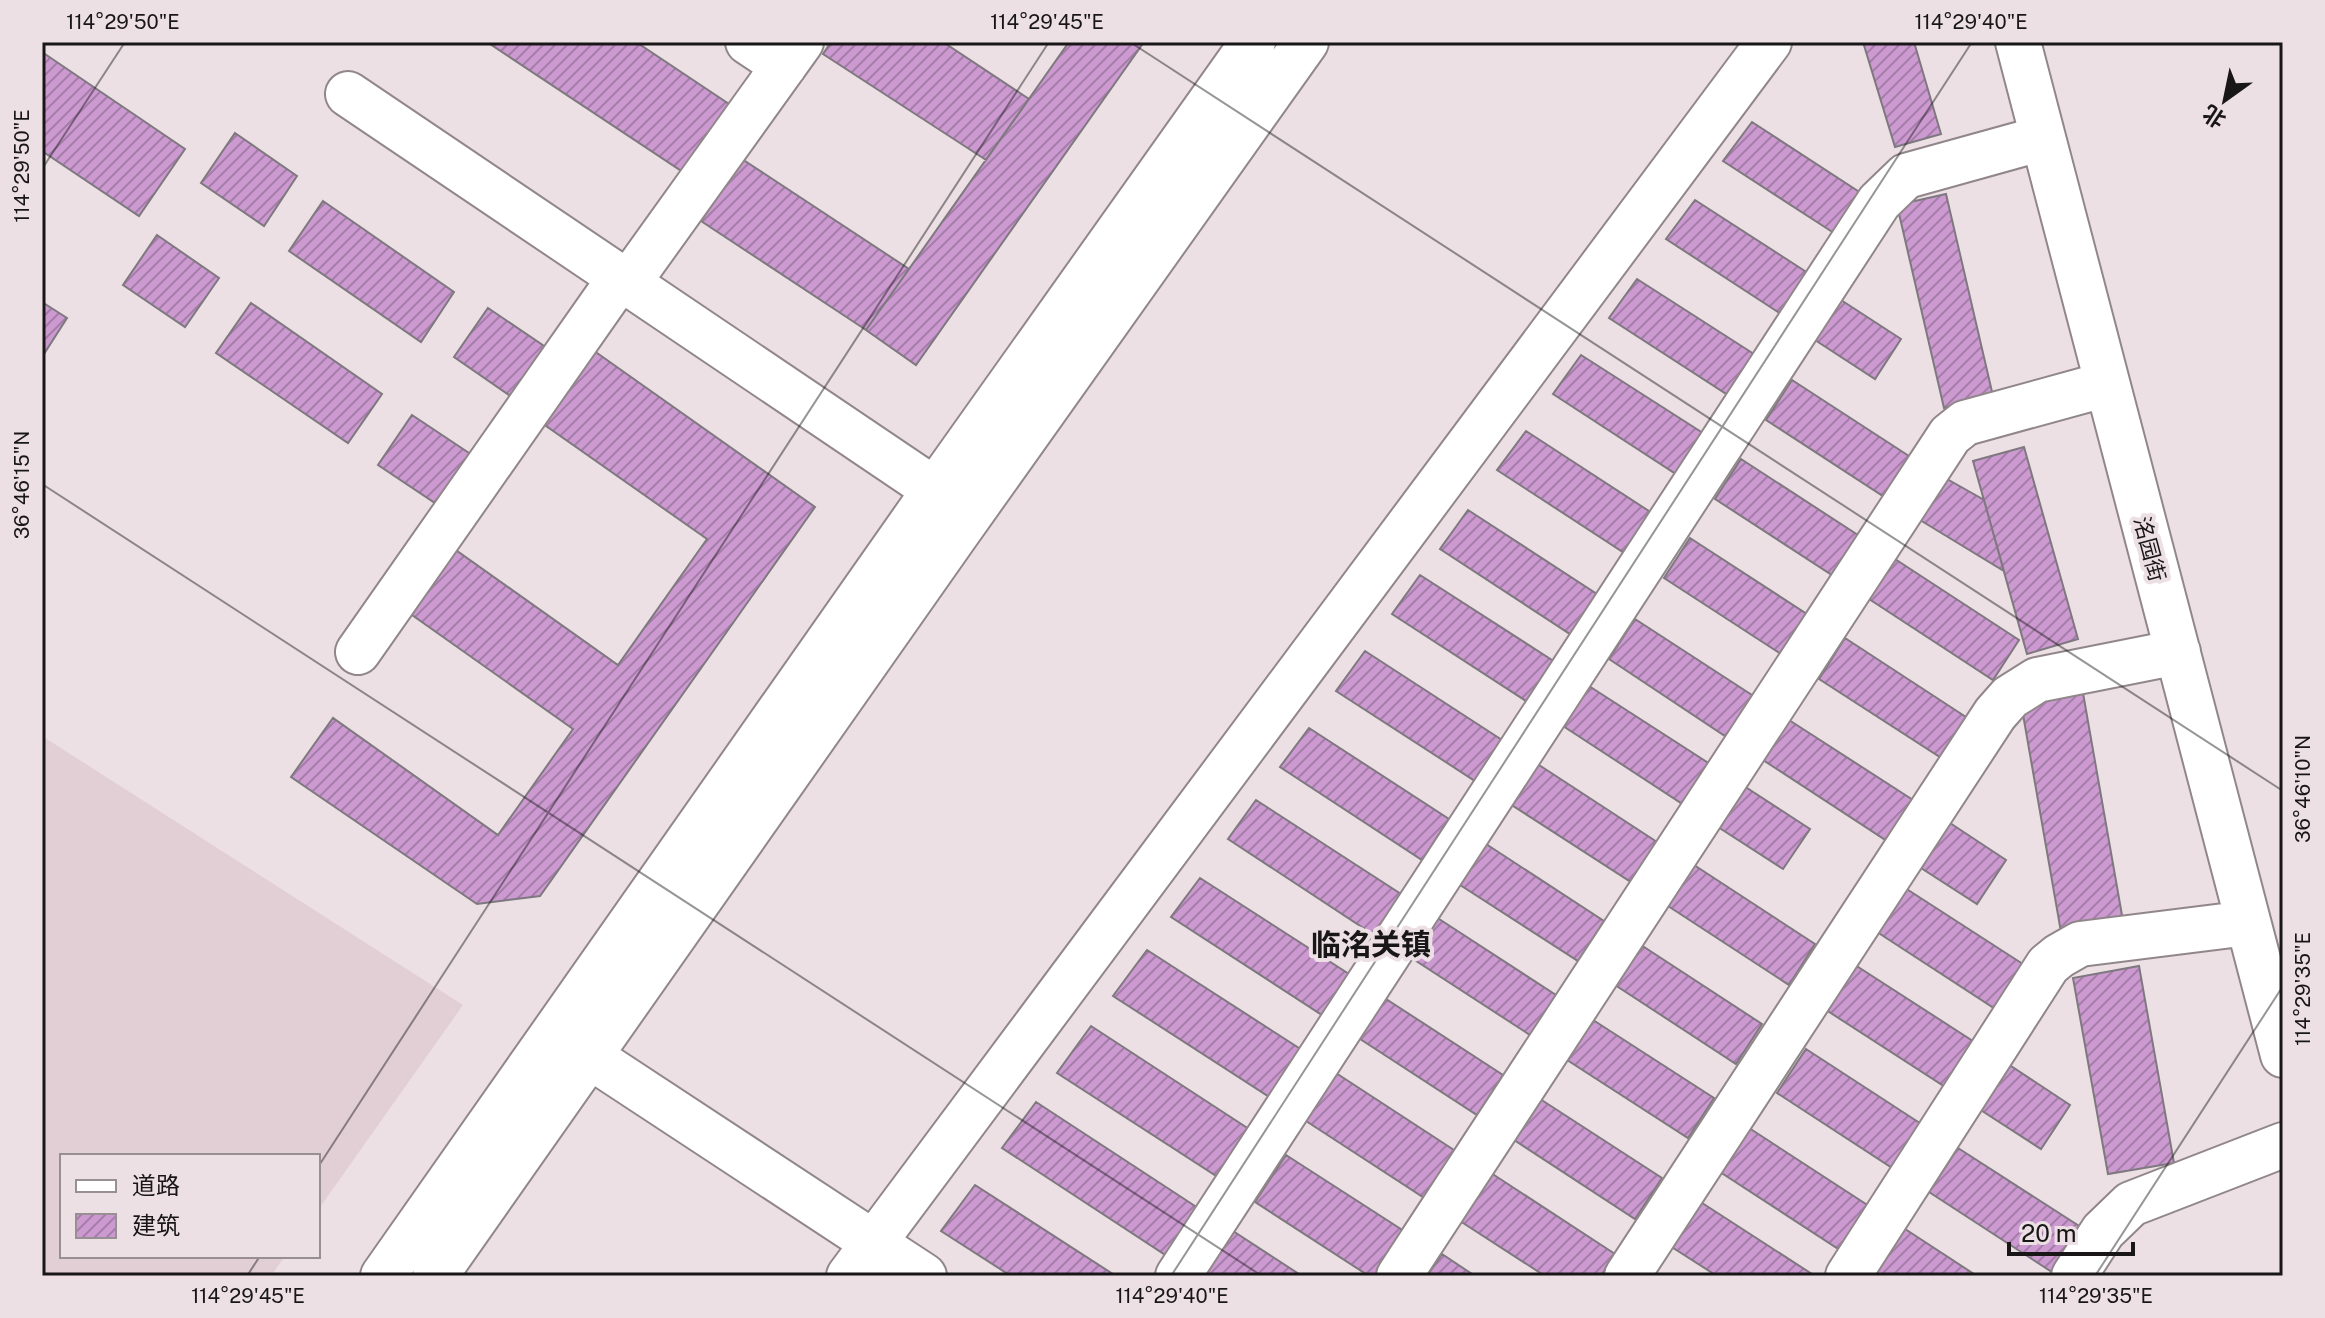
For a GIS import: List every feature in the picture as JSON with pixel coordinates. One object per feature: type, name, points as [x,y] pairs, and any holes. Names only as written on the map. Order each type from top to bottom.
[{"type":"street","points":[[358,652],[624,280],[792,54],[748,42]]},
{"type":"street","points":[[383,1276],[1253,42]]},
{"type":"street","points":[[435,1276],[1306,42]]},
{"type":"street","points":[[861,1259],[1769,42]]},
{"type":"street","name":"洺园街","points":[[2018,42],[2283,1055]]},
{"type":"street","points":[[348,94],[935,490]]},
{"type":"street","points":[[1178,1276],[1879,202],[1906,176],[2043,138]]},
{"type":"street","points":[[1399,1276],[1950,435],[1965,423],[2107,384]]},
{"type":"street","points":[[1627,1276],[1995,714],[2010,697],[2037,680],[2178,652]]},
{"type":"street","points":[[1848,1276],[2048,965],[2080,944],[2248,923]]},
{"type":"street","points":[[554,1033],[861,1259],[924,1276]]},
{"type":"street","points":[[2074,1276],[2103,1231],[2131,1204],[2283,1145]]},
{"type":"shaded area","points":[[42,736],[463,1005],[320,1207],[320,1154],[60,1154],[60,1258],[284,1258],[271,1276],[42,1276]]},
{"type":"building","points":[[487,42],[636,42],[732,106],[686,174]]},
{"type":"building","points":[[831,42],[943,42],[1029,99],[986,160],[823,54]]},
{"type":"building","points":[[1069,42],[1144,42],[916,365],[866,330]]},
{"type":"building","points":[[1863,42],[1914,42],[1941,134],[1895,147]]},
{"type":"building","points":[[42,52],[185,149],[139,216],[42,151]]},
{"type":"building","points":[[1752,122],[1864,195],[1837,235],[1723,161]]},
{"type":"building","points":[[235,133],[297,176],[264,226],[201,183]]},
{"type":"building","points":[[742,159],[909,269],[866,330],[701,221]]},
{"type":"building","points":[[1946,194],[1993,396],[1944,408],[1897,205]]},
{"type":"building","points":[[1695,200],[1811,275],[1784,316],[1666,239]]},
{"type":"building","points":[[323,201],[454,292],[421,342],[289,251]]},
{"type":"building","points":[[157,235],[219,278],[185,327],[123,285]]},
{"type":"building","points":[[1637,279],[1757,356],[1731,397],[1609,318]]},
{"type":"building","points":[[1841,300],[1901,339],[1875,379],[1815,340]]},
{"type":"building","points":[[42,302],[67,318],[42,357]]},
{"type":"building","points":[[251,303],[382,394],[348,443],[216,353]]},
{"type":"building","points":[[488,308],[550,350],[516,400],[454,357]]},
{"type":"building","points":[[590,348],[815,507],[540,896],[477,904],[291,777],[333,718],[498,835],[573,729],[405,610],[450,546],[618,665],[707,539],[539,421]]},
{"type":"building","points":[[1581,355],[1706,435],[1679,476],[1553,394]]},
{"type":"building","points":[[1792,380],[1912,458],[1886,498],[1766,420]]},
{"type":"building","points":[[412,415],[475,457],[441,507],[378,465]]},
{"type":"building","points":[[1526,431],[1655,515],[1629,556],[1497,470]]},
{"type":"building","points":[[2024,447],[2078,639],[2027,654],[1973,461]]},
{"type":"building","points":[[1741,459],[1861,537],[1835,577],[1715,499]]},
{"type":"building","points":[[1947,479],[1984,500],[2004,571],[1920,520]]},
{"type":"building","points":[[1468,510],[1600,596],[1573,636],[1440,549]]},
{"type":"building","points":[[1690,538],[1810,616],[1784,656],[1664,578]]},
{"type":"building","points":[[1895,559],[2019,640],[1993,680],[1869,599]]},
{"type":"building","points":[[1420,575],[1555,662],[1529,703],[1392,614]]},
{"type":"building","points":[[1635,619],[1755,697],[1728,738],[1609,659]]},
{"type":"building","points":[[1845,638],[1969,719],[1943,759],[1819,679]]},
{"type":"building","points":[[1365,651],[1502,740],[1475,781],[1336,691]]},
{"type":"building","points":[[1589,686],[1710,764],[1684,805],[1563,726]]},
{"type":"building","points":[[2083,693],[2123,921],[2061,932],[2021,703]]},
{"type":"building","points":[[1789,720],[1913,800],[1887,841],[1763,760]]},
{"type":"building","points":[[1309,728],[1449,819],[1422,860],[1280,767]]},
{"type":"building","points":[[1536,763],[1657,842],[1631,882],[1510,804]]},
{"type":"building","points":[[1744,786],[1810,829],[1783,869],[1718,827]]},
{"type":"building","points":[[1256,800],[1401,894],[1374,935],[1228,839]]},
{"type":"building","points":[[1950,823],[2006,860],[1977,904],[1921,868]]},
{"type":"building","points":[[1483,842],[1604,921],[1578,961],[1457,883]]},
{"type":"building","points":[[1691,863],[1815,944],[1789,985],[1665,904]]},
{"type":"building","points":[[1200,878],[1349,974],[1322,1015],[1171,917]]},
{"type":"building","points":[[1902,886],[2029,968],[2000,1012],[1874,930]]},
{"type":"building","points":[[1436,917],[1556,995],[1530,1035],[1410,957]]},
{"type":"building","points":[[1638,943],[1762,1024],[1736,1064],[1612,983]]},
{"type":"building","points":[[1147,950],[1302,1050],[1271,1098],[1113,996]]},
{"type":"building","points":[[1852,963],[1979,1045],[1950,1090],[1823,1008]]},
{"type":"building","points":[[2139,966],[2174,1163],[2108,1174],[2073,978]]},
{"type":"building","points":[[1383,997],[1503,1075],[1477,1115],[1357,1037]]},
{"type":"building","points":[[1590,1018],[1714,1098],[1688,1138],[1564,1058]]},
{"type":"building","points":[[1091,1026],[1252,1131],[1221,1179],[1057,1073]]},
{"type":"building","points":[[1806,1049],[1932,1131],[1903,1175],[1777,1093]]},
{"type":"building","points":[[2005,1062],[2070,1105],[2041,1149],[1976,1107]]},
{"type":"building","points":[[1336,1073],[1457,1152],[1426,1199],[1306,1121]]},
{"type":"building","points":[[1537,1097],[1662,1178],[1635,1219],[1511,1138]]},
{"type":"building","points":[[1036,1102],[1198,1208],[1167,1256],[1002,1148]]},
{"type":"building","points":[[1746,1126],[1872,1208],[1843,1252],[1717,1170]]},
{"type":"building","points":[[1958,1148],[2090,1233],[2058,1276],[1929,1192]]},
{"type":"building","points":[[1286,1155],[1407,1233],[1378,1276],[1369,1276],[1255,1202]]},
{"type":"building","points":[[1491,1173],[1615,1254],[1601,1276],[1545,1276],[1460,1221]]},
{"type":"building","points":[[975,1185],[1116,1276],[1011,1276],[941,1231]]},
{"type":"building","points":[[1696,1199],[1815,1276],[1717,1276],[1667,1244]]},
{"type":"building","points":[[1899,1225],[1977,1276],[1880,1276],[1870,1270]]},
{"type":"building","points":[[1233,1231],[1302,1276],[1204,1276]]},
{"type":"building","points":[[1442,1254],[1475,1276],[1427,1276]]},
{"type":"district","name":"临洺关镇","points":[[1371,944]]}]
